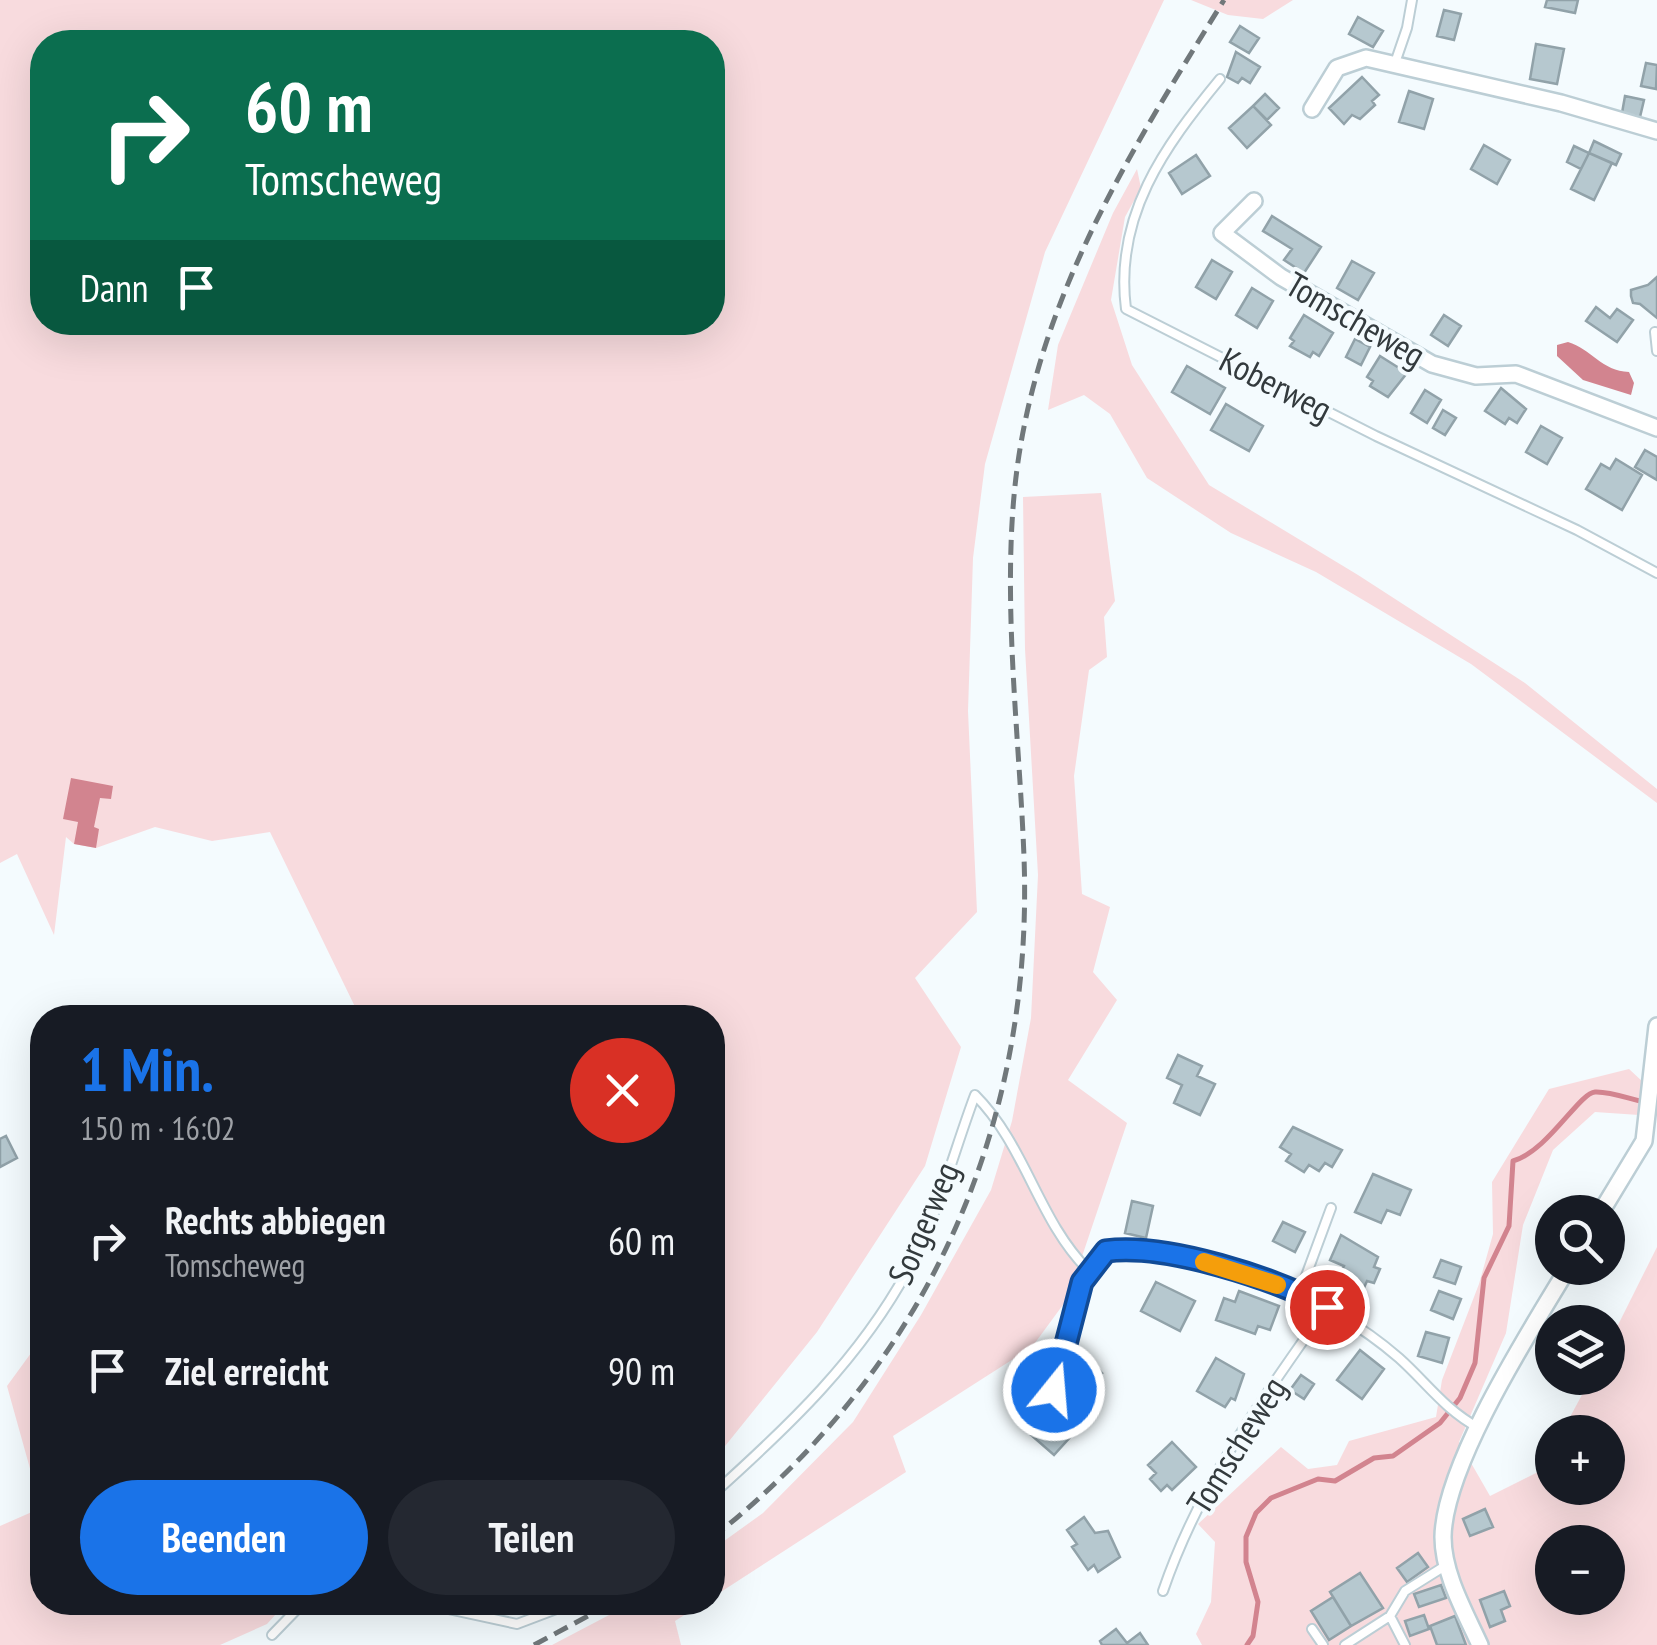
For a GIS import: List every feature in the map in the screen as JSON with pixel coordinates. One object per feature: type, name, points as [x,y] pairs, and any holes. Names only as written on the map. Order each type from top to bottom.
[{"type":"street","points":[[1312,108],[1334,73],[1344,64],[1366,58],[1561,103],[1657,131]]},
{"type":"street","name":"Tomscheweg","points":[[1254,200],[1222,233],[1282,278],[1432,364],[1476,376],[1516,374],[1657,428]]},
{"type":"street","points":[[1611,1195],[1644,1141],[1657,1026]]},
{"type":"street","points":[[1480,1645],[1448,1564],[1443,1534],[1446,1518],[1454,1487],[1479,1428],[1511,1362],[1558,1285]]},
{"type":"lane","points":[[1395,63],[1408,28],[1412,0]]},
{"type":"lane","name":"Koberweg","points":[[1220,79],[1171,139],[1142,192],[1123,270],[1126,309],[1376,436],[1577,530],[1657,574]]},
{"type":"lane","points":[[1655,332],[1657,350]]},
{"type":"lane","name":"Sorgerweg","points":[[725,1484],[790,1427],[872,1328],[912,1263],[975,1095],[997,1117],[1069,1251],[1088,1270]]},
{"type":"lane","points":[[1300,1292],[1332,1208]]},
{"type":"lane","points":[[1044,1406],[1054,1390],[1088,1270],[1106,1251],[1118,1250],[1195,1259],[1300,1292],[1398,1357],[1447,1408],[1479,1428]]},
{"type":"lane","name":"Tomscheweg","points":[[1162,1591],[1182,1533],[1212,1476],[1327,1307]]},
{"type":"lane","points":[[1345,1645],[1390,1616],[1405,1592],[1422,1577],[1448,1564]]},
{"type":"lane","points":[[272,1635],[291,1615]]},
{"type":"lane","points":[[476,1615],[517,1624],[541,1615]]},
{"type":"lane","points":[[1390,1616],[1405,1645]]},
{"type":"lane","points":[[1312,1629],[1323,1645]]},
{"type":"shaded area","points":[[0,0],[1164,0],[1045,252],[985,464],[973,558],[968,711],[977,912],[915,978],[961,1047],[925,1166],[817,1332],[725,1446],[725,1005],[354,1005],[270,832],[212,841],[155,827],[96,848],[74,844],[66,837],[54,935],[17,854],[0,863]]},
{"type":"shaded area","points":[[1191,0],[1293,0],[1263,19],[1228,15]]},
{"type":"shaded area","points":[[1137,169],[1141,188],[1125,217],[1111,300],[1132,365],[1209,485],[1525,683],[1657,789],[1657,803],[1471,664],[1316,572],[1231,533],[1147,478],[1110,414],[1084,395],[1048,410],[1058,345],[1113,213]]},
{"type":"shaded area","points":[[1568,342],[1611,368],[1629,372],[1634,383],[1631,395],[1583,380],[1557,356],[1557,345]]},
{"type":"shaded area","points":[[1101,493],[1115,601],[1104,617],[1107,657],[1089,670],[1074,776],[1082,894],[1110,907],[1093,972],[1117,1000],[1068,1080],[1127,1123],[1068,1298],[1032,1347],[893,1436],[906,1472],[725,1589],[725,1540],[763,1513],[853,1422],[921,1315],[991,1190],[1012,1121],[1031,1018],[1038,875],[1025,649],[1023,497]]},
{"type":"shaded area","points":[[71,778],[113,786],[111,799],[100,798],[94,827],[99,829],[96,848],[74,844],[78,822],[63,819]]},
{"type":"shaded area","points":[[1629,1069],[1643,1082],[1639,1115],[1595,1112],[1553,1150],[1523,1225],[1506,1333],[1459,1442],[1490,1496],[1535,1474],[1535,1505],[1625,1505],[1625,1415],[1571,1415],[1582,1395],[1625,1395],[1625,1311],[1657,1247],[1657,1645],[1202,1645],[1196,1634],[1211,1602],[1215,1542],[1198,1524],[1281,1447],[1308,1469],[1337,1465],[1349,1441],[1436,1417],[1442,1380],[1479,1284],[1493,1234],[1492,1182],[1549,1089]]},
{"type":"shaded area","points":[[30,1354],[30,1469],[7,1386]]},
{"type":"shaded area","points":[[30,1513],[30,1615],[275,1615],[267,1624],[220,1645],[0,1645],[0,1526]]},
{"type":"shaded area","points":[[609,1615],[684,1615],[675,1621],[681,1645],[552,1645]]},
{"type":"building","points":[[1547,0],[1578,0],[1575,13],[1545,7]]},
{"type":"building","points":[[1444,10],[1461,14],[1454,40],[1437,36]]},
{"type":"building","points":[[1358,17],[1383,31],[1373,47],[1349,34]]},
{"type":"building","points":[[1240,26],[1259,38],[1249,53],[1230,42]]},
{"type":"building","points":[[1536,44],[1564,49],[1557,84],[1530,79]]},
{"type":"building","points":[[1236,52],[1260,67],[1250,83],[1242,78],[1238,83],[1227,77]]},
{"type":"building","points":[[1646,63],[1657,65],[1656,89],[1641,86]]},
{"type":"building","points":[[1362,77],[1379,95],[1372,101],[1375,105],[1360,119],[1352,115],[1344,124],[1329,108]]},
{"type":"building","points":[[1409,91],[1433,99],[1424,129],[1399,122]]},
{"type":"building","points":[[1265,94],[1279,108],[1267,120],[1253,106]]},
{"type":"building","points":[[1625,96],[1644,100],[1640,117],[1622,113]]},
{"type":"building","points":[[1253,106],[1271,125],[1247,148],[1229,128]]},
{"type":"building","points":[[1594,141],[1621,154],[1616,165],[1589,153]]},
{"type":"building","points":[[1484,145],[1510,160],[1497,184],[1471,169]]},
{"type":"building","points":[[1574,146],[1589,153],[1581,169],[1567,162]]},
{"type":"building","points":[[1589,153],[1612,163],[1594,200],[1571,189]]},
{"type":"building","points":[[1196,155],[1210,176],[1182,194],[1169,173]]},
{"type":"building","points":[[1272,216],[1321,247],[1304,273],[1284,260],[1292,249],[1263,231]]},
{"type":"building","points":[[1212,260],[1232,272],[1216,299],[1196,287]]},
{"type":"building","points":[[1352,261],[1374,273],[1358,300],[1337,288]]},
{"type":"building","points":[[1657,277],[1657,318],[1633,303],[1631,290],[1648,285]]},
{"type":"building","points":[[1252,288],[1273,301],[1257,328],[1236,315]]},
{"type":"building","points":[[1596,307],[1610,318],[1617,309],[1633,320],[1617,342],[1586,321]]},
{"type":"building","points":[[1304,315],[1333,333],[1319,356],[1313,352],[1310,357],[1290,346],[1294,341],[1290,338]]},
{"type":"building","points":[[1444,315],[1461,326],[1448,346],[1431,335]]},
{"type":"building","points":[[1355,339],[1370,347],[1361,365],[1346,357]]},
{"type":"building","points":[[1380,356],[1407,373],[1388,397],[1370,386],[1373,381],[1367,377]]},
{"type":"building","points":[[1187,366],[1225,388],[1210,414],[1172,392]]},
{"type":"building","points":[[1501,388],[1526,409],[1517,423],[1509,418],[1505,424],[1485,411]]},
{"type":"building","points":[[1425,390],[1441,400],[1427,423],[1411,413]]},
{"type":"building","points":[[1226,404],[1263,426],[1249,451],[1211,430]]},
{"type":"building","points":[[1443,410],[1456,418],[1445,435],[1433,428]]},
{"type":"building","points":[[1541,426],[1562,438],[1547,464],[1526,452]]},
{"type":"building","points":[[1645,450],[1657,457],[1657,480],[1635,467]]},
{"type":"building","points":[[1616,459],[1642,475],[1622,510],[1586,489],[1601,464],[1610,469]]},
{"type":"building","points":[[1178,1055],[1202,1066],[1197,1076],[1215,1084],[1200,1115],[1174,1103],[1182,1085],[1167,1078]]},
{"type":"building","points":[[1293,1127],[1342,1150],[1332,1167],[1325,1163],[1319,1171],[1309,1165],[1304,1172],[1286,1161],[1291,1154],[1280,1147]]},
{"type":"building","points":[[6,1136],[17,1158],[0,1167],[0,1139]]},
{"type":"building","points":[[1373,1174],[1411,1190],[1400,1215],[1387,1210],[1381,1223],[1355,1212]]},
{"type":"building","points":[[1132,1201],[1153,1206],[1146,1238],[1125,1233]]},
{"type":"building","points":[[1283,1222],[1305,1232],[1295,1252],[1273,1241]]},
{"type":"building","points":[[1341,1235],[1378,1257],[1374,1267],[1380,1269],[1374,1283],[1367,1281],[1362,1292],[1337,1281],[1344,1266],[1330,1260]]},
{"type":"building","points":[[1441,1260],[1461,1267],[1455,1284],[1434,1277]]},
{"type":"building","points":[[1156,1282],[1195,1301],[1180,1331],[1141,1311]]},
{"type":"building","points":[[1239,1291],[1279,1306],[1270,1330],[1258,1326],[1255,1334],[1216,1320],[1224,1298],[1235,1302]]},
{"type":"building","points":[[1439,1291],[1461,1299],[1453,1319],[1431,1310]]},
{"type":"building","points":[[1426,1332],[1449,1338],[1442,1363],[1418,1356]]},
{"type":"building","points":[[1360,1350],[1384,1369],[1362,1399],[1337,1380]]},
{"type":"building","points":[[1216,1358],[1244,1374],[1235,1400],[1231,1398],[1225,1407],[1197,1391]]},
{"type":"building","points":[[1091,1361],[1102,1373],[1085,1387],[1075,1376]]},
{"type":"building","points":[[1301,1375],[1314,1384],[1304,1399],[1290,1390]]},
{"type":"building","points":[[1059,1404],[1082,1424],[1054,1455],[1031,1435]]},
{"type":"building","points":[[1172,1442],[1196,1467],[1172,1490],[1167,1485],[1161,1491],[1150,1479],[1156,1473],[1148,1465]]},
{"type":"building","points":[[1485,1509],[1493,1527],[1470,1536],[1463,1519]]},
{"type":"building","points":[[1084,1517],[1095,1533],[1108,1531],[1120,1557],[1098,1572],[1094,1565],[1088,1570],[1072,1547],[1077,1544],[1067,1530]]},
{"type":"building","points":[[1418,1553],[1428,1567],[1407,1582],[1397,1568]]},
{"type":"building","points":[[1360,1573],[1383,1608],[1351,1626],[1330,1592]]},
{"type":"building","points":[[1441,1585],[1446,1598],[1419,1607],[1414,1594]]},
{"type":"building","points":[[1504,1591],[1510,1606],[1501,1610],[1505,1621],[1490,1627],[1480,1600]]},
{"type":"building","points":[[1333,1597],[1351,1626],[1329,1640],[1311,1611]]},
{"type":"building","points":[[1424,1615],[1429,1629],[1410,1636],[1405,1621]]},
{"type":"building","points":[[1455,1616],[1466,1645],[1437,1645],[1430,1626]]},
{"type":"building","points":[[1116,1629],[1127,1643],[1140,1633],[1148,1645],[1102,1645],[1100,1641]]},
{"type":"waterway","points":[[1247,1645],[1253,1636],[1258,1602],[1246,1562],[1246,1537],[1256,1513],[1271,1498],[1318,1479],[1335,1481],[1374,1458],[1393,1456],[1440,1423],[1460,1398],[1475,1363],[1484,1278],[1509,1226],[1513,1161],[1538,1146],[1580,1102],[1595,1092],[1657,1104]]},
{"type":"railway","points":[[725,1526],[787,1471],[852,1398],[907,1320],[952,1236],[986,1147],[1010,1054],[1022,957],[1024,857],[1011,596],[1014,493],[1021,443],[1034,382],[1075,267],[1129,158],[1224,0]]},
{"type":"railway","points":[[534,1645],[590,1615]]},
{"type":"slow traffic","points":[[1204,1262],[1277,1285]]},
{"type":"route","points":[[1054,1390],[1082,1282],[1106,1251],[1195,1259],[1300,1292],[1327,1307]]}]
